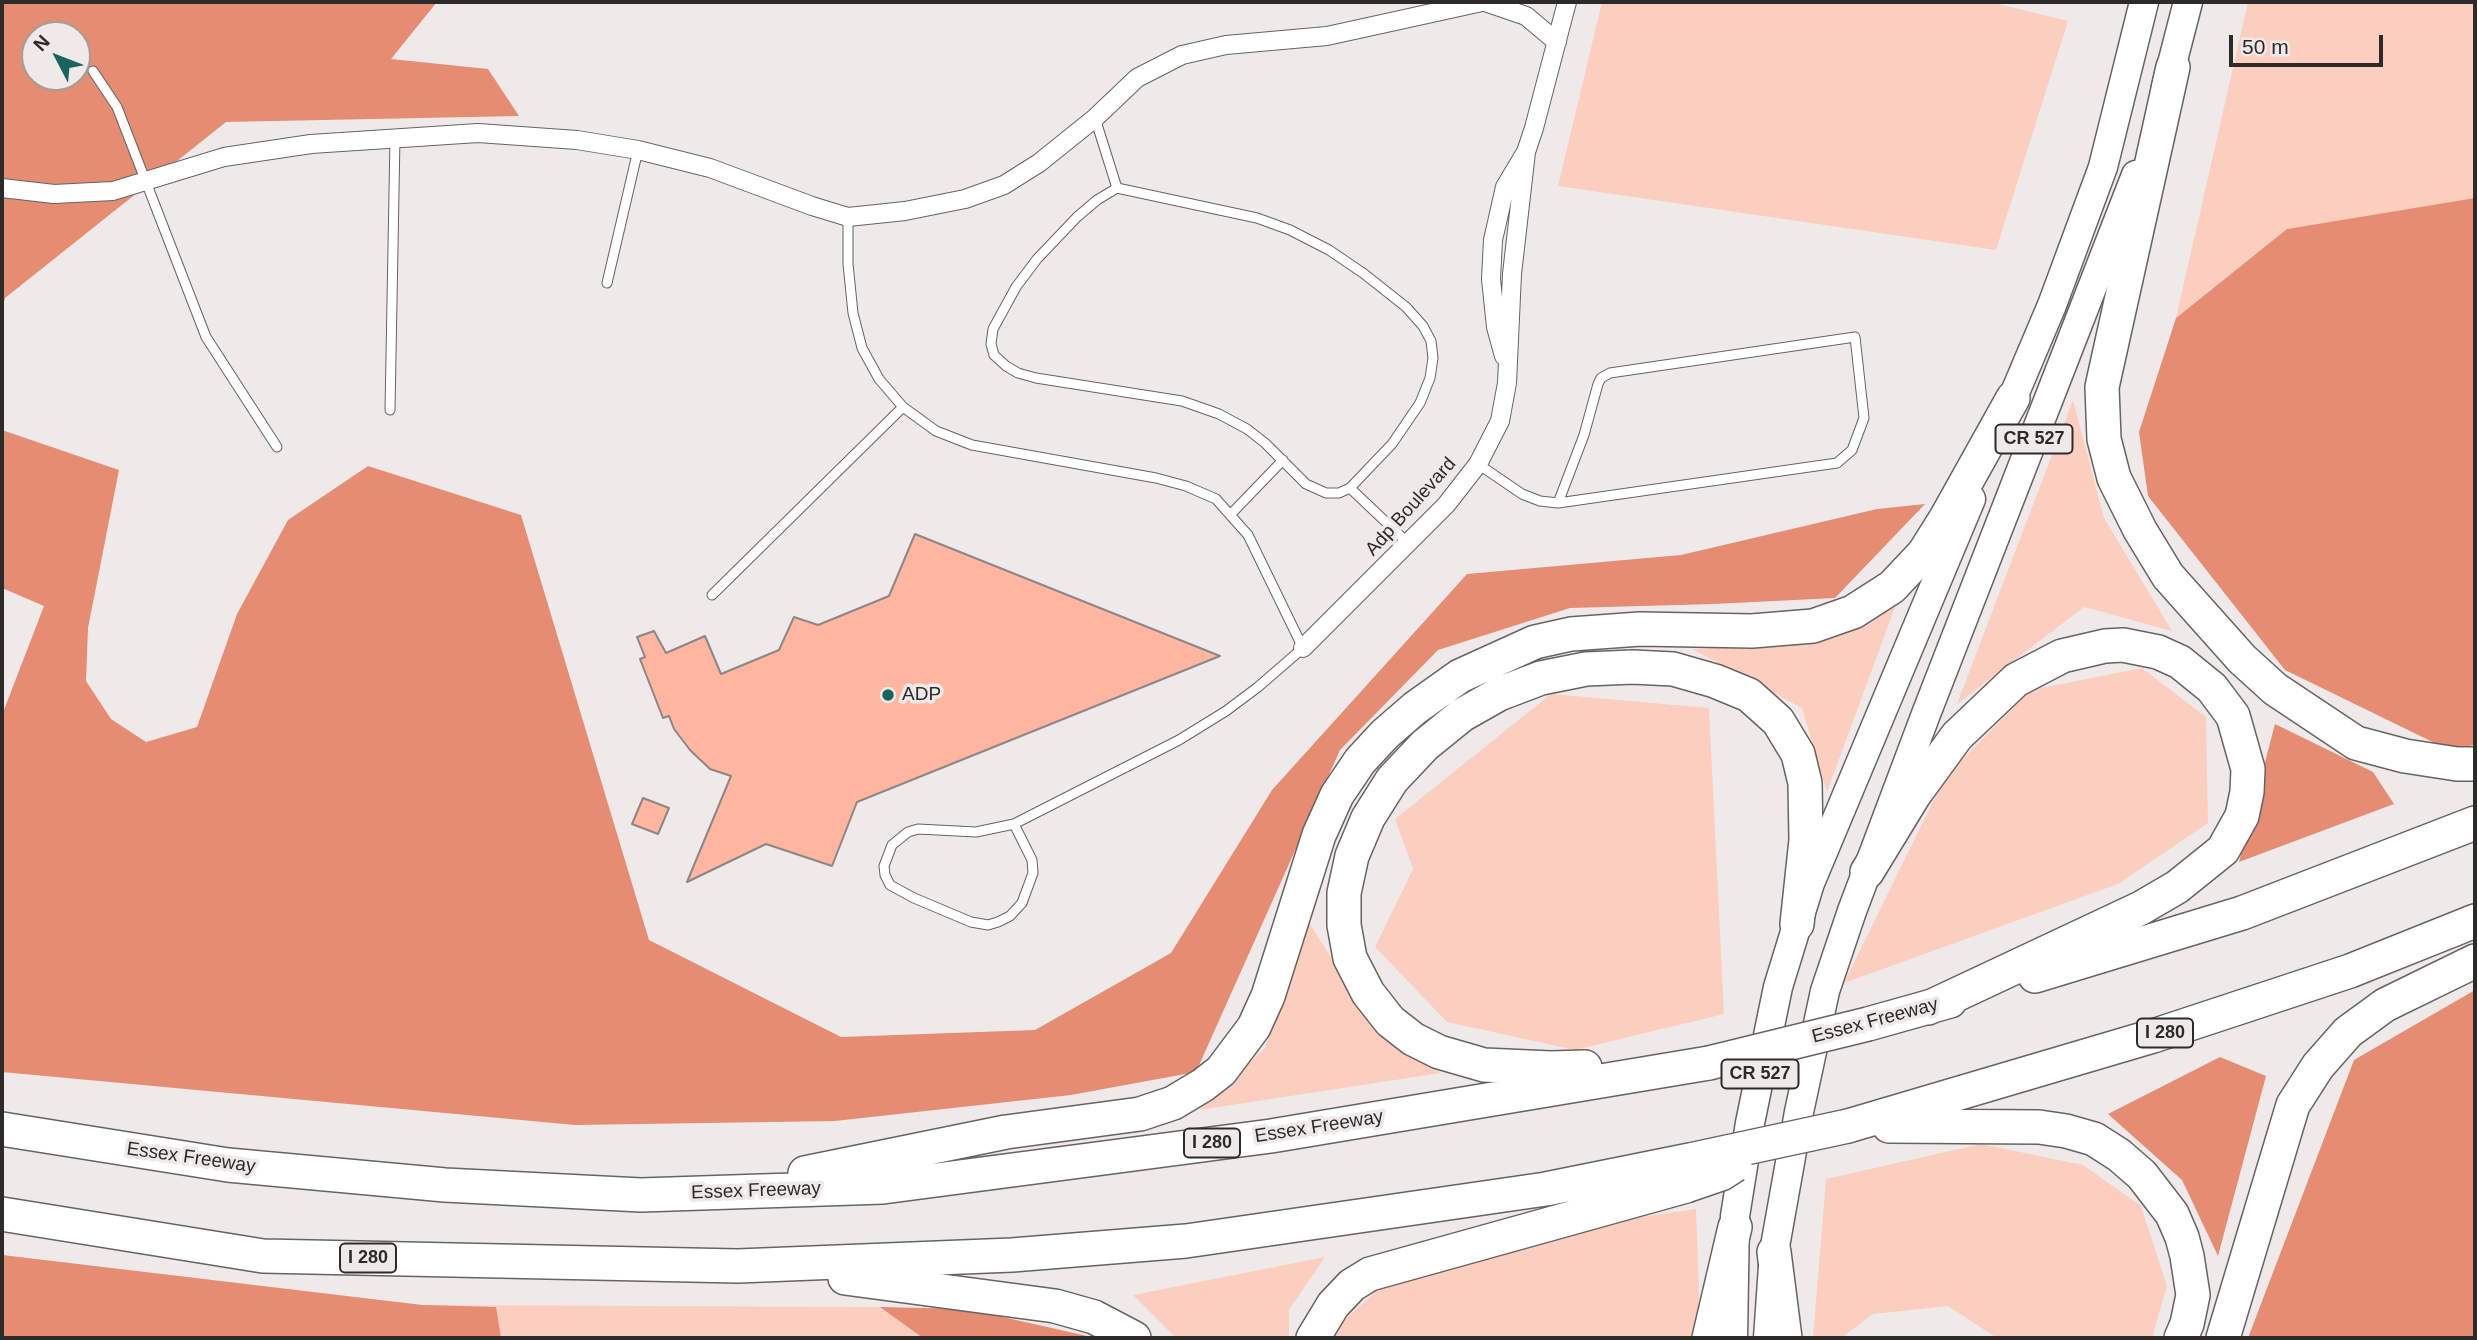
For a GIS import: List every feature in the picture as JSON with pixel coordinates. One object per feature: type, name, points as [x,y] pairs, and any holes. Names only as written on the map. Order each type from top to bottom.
[{"type":"highway","points":[[2173,67],[2102,387],[2104,439],[2114,478],[2140,530],[2168,576],[2242,659],[2275,690],[2356,743],[2404,756],[2475,764]]},
{"type":"highway","points":[[710,1193],[1006,1132],[1140,1114],[1173,1103],[1193,1091],[1221,1071],[1254,1027],[1268,996],[1319,835],[1337,795],[1360,761],[1415,708],[1460,676],[1535,642],[1572,634],[1640,629],[1752,631],[1813,626],[1853,612],[1892,587],[1924,553],[2013,398]]},
{"type":"highway","points":[[1867,872],[1914,795],[1957,736],[2016,680],[2062,656],[2086,649],[2123,645],[2158,652],[2180,662],[2212,688],[2224,700],[2233,716],[2248,769],[2242,816],[2222,850],[2193,875],[2141,908],[1928,1008]]},
{"type":"highway","points":[[1709,1063],[1551,1068],[1484,1065],[1439,1052],[1413,1039],[1390,1021],[1368,993],[1350,958],[1343,925],[1343,893],[1352,856],[1368,818],[1392,780],[1425,745],[1462,715],[1499,694],[1541,678],[1587,668],[1633,667],[1673,670],[1715,681],[1749,695],[1778,722],[1798,754],[1805,783],[1806,840],[1797,924]]},
{"type":"highway","name":"Essex Freeway","points":[[2,1129],[228,1165],[445,1185],[641,1195],[883,1187],[1271,1136],[1709,1063],[1928,1008],[2242,913],[2475,823]]},
{"type":"highway","name":"I 280","points":[[2,1214],[263,1256],[738,1266],[1012,1255],[1186,1241],[1533,1191],[1688,1173],[1767,1146],[1849,1126],[2179,1028],[2350,971],[2475,921]]},
{"type":"highway","points":[[2223,1338],[2293,1105],[2318,1066],[2348,1032],[2385,1005],[2475,961]]},
{"type":"highway","points":[[1849,1126],[2039,1127],[2066,1130],[2094,1139],[2119,1155],[2142,1175],[2172,1214],[2182,1237],[2193,1295],[2181,1338]]},
{"type":"highway","points":[[1313,1338],[1333,1305],[1352,1285],[1370,1274],[1688,1173]]},
{"type":"highway","points":[[1709,1338],[1735,1227]]},
{"type":"highway","points":[[1774,1252],[1785,1338]]},
{"type":"highway","points":[[738,1266],[929,1287],[1055,1306],[1094,1317],[1135,1338]]},
{"type":"main road","name":"CR 527","points":[[1733,1338],[1735,1227],[1750,1123],[1779,986],[1797,924],[1810,883],[2052,305],[2103,167],[2144,2]]},
{"type":"main road","name":"CR 527","points":[[1768,1338],[1774,1252],[1799,1112],[1825,991],[1926,714],[2126,206],[2173,67],[2188,2]]},
{"type":"street","points":[[2,188],[54,194],[113,191],[224,157],[311,144],[478,134],[517,135],[577,140],[638,150],[709,169],[848,217],[905,211],[965,199],[1004,185],[1039,163],[1095,118],[1137,78],[1182,55],[1226,46],[1327,36],[1483,2],[1526,16],[1557,42]]},
{"type":"street","name":"Adp Boulevard","points":[[1508,369],[1496,327],[1491,279],[1493,240],[1505,187],[1526,152],[1567,2]]},
{"type":"street","name":"Adp Boulevard","points":[[1303,648],[1446,505],[1478,464],[1500,421],[1508,369],[1519,343],[1535,174],[1526,152]]},
{"type":"lane","points":[[93,71],[117,107],[206,337],[277,447]]},
{"type":"lane","points":[[1095,118],[1117,188]]},
{"type":"lane","points":[[390,410],[395,138]]},
{"type":"lane","points":[[607,283],[638,150]]},
{"type":"lane","points":[[1117,188],[1257,218],[1290,230],[1329,250],[1363,273],[1406,307],[1423,326],[1431,341],[1433,358],[1430,378],[1420,403],[1392,444],[1350,488],[1339,493],[1326,493],[1306,484],[1283,460],[1247,429],[1219,414],[1182,401],[1018,373],[994,355],[991,344],[993,329],[1016,287],[1037,259],[1097,200],[1117,188]]},
{"type":"lane","points":[[848,217],[848,264],[853,313],[862,348],[879,379],[902,407],[936,431],[972,445],[1156,478],[1186,486],[1216,499],[1248,535],[1303,648],[1226,711],[1179,740],[1014,824],[976,832],[918,829],[908,832],[892,845],[884,866],[885,874],[890,885],[914,898],[971,922],[988,925],[998,922],[1010,916],[1022,903],[1033,873],[1032,860],[1014,824]]},
{"type":"lane","points":[[1478,464],[1522,494],[1558,502],[1837,463],[1852,450],[1864,418],[1856,337],[1610,373],[1601,378],[1598,384],[1584,435],[1558,502]]},
{"type":"lane","points":[[712,595],[902,407]]},
{"type":"lane","points":[[1231,514],[1283,460]]},
{"type":"lane","points":[[1350,488],[1409,544]]},
{"type":"shaded area","points":[[2,2],[437,2],[391,59],[488,69],[519,116],[226,122],[5,298],[2,309]]},
{"type":"shaded area","points":[[1602,2],[1990,2],[2068,21],[1996,250],[1558,186]]},
{"type":"shaded area","points":[[2248,2],[2475,2],[2475,198],[2287,229],[2176,318]]},
{"type":"shaded area","points":[[2475,198],[2475,745],[2447,749],[2285,670],[2148,496],[2139,432],[2176,318],[2287,229]]},
{"type":"shaded area","points":[[2073,400],[2104,518],[2172,631],[2084,607],[1957,704]]},
{"type":"shaded area","points":[[2,430],[119,470],[88,628],[86,681],[111,719],[146,742],[197,727],[237,614],[288,520],[368,466],[521,515],[649,940],[841,1037],[1035,1030],[1171,953],[1272,790],[1467,574],[1681,555],[1877,509],[1925,504],[1835,598],[1570,608],[1438,650],[1340,750],[1196,1072],[1071,1095],[835,1121],[575,1125],[2,1072],[2,715],[44,606],[2,588]]},
{"type":"shaded area","points":[[1895,607],[1827,792],[1802,708],[1692,649],[1809,643]]},
{"type":"shaded area","points":[[2142,668],[2206,717],[2208,823],[2118,884],[1844,983],[1945,777],[2031,690]]},
{"type":"shaded area","points":[[1551,694],[1709,708],[1724,1014],[1575,1050],[1447,1022],[1375,947],[1413,869],[1395,819]]},
{"type":"shaded area","points":[[2275,724],[2373,772],[2394,804],[2239,862]]},
{"type":"shaded area","points":[[1308,921],[1379,1033],[1441,1073],[1199,1110],[1265,1048]]},
{"type":"shaded area","points":[[2475,990],[2475,1338],[2248,1338],[2354,1060]]},
{"type":"shaded area","points":[[2220,1057],[2266,1076],[2218,1256],[2182,1180],[2108,1114]]},
{"type":"shaded area","points":[[1981,1144],[2083,1165],[2141,1206],[2167,1286],[2152,1338],[1997,1338],[1948,1306],[1873,1314],[1841,1338],[1813,1338],[1826,1179]]},
{"type":"shaded area","points":[[1696,1209],[1700,1318],[1696,1338],[1325,1338],[1378,1289],[1572,1227]]},
{"type":"shaded area","points":[[2,1255],[422,1305],[880,1307],[920,1317],[1048,1338],[2,1338]]},
{"type":"shaded area","points":[[2,1255],[422,1305],[496,1307],[501,1338],[2,1338]]},
{"type":"shaded area","points":[[1325,1257],[1289,1310],[1289,1338],[1176,1338],[1133,1295]]},
{"type":"shaded area","points":[[880,1307],[967,1309],[1096,1338],[923,1338]]},
{"type":"building","name":"ADP","points":[[915,534],[1220,656],[857,802],[832,866],[766,844],[687,882],[731,776],[710,769],[690,750],[674,729],[669,716],[663,718],[640,659],[645,657],[637,637],[654,631],[666,653],[705,636],[721,674],[779,650],[794,617],[818,625],[889,596]]},
{"type":"building","points":[[643,798],[669,808],[658,834],[632,824]]},
{"type":"place","name":"ADP","points":[[888,695]]}]
